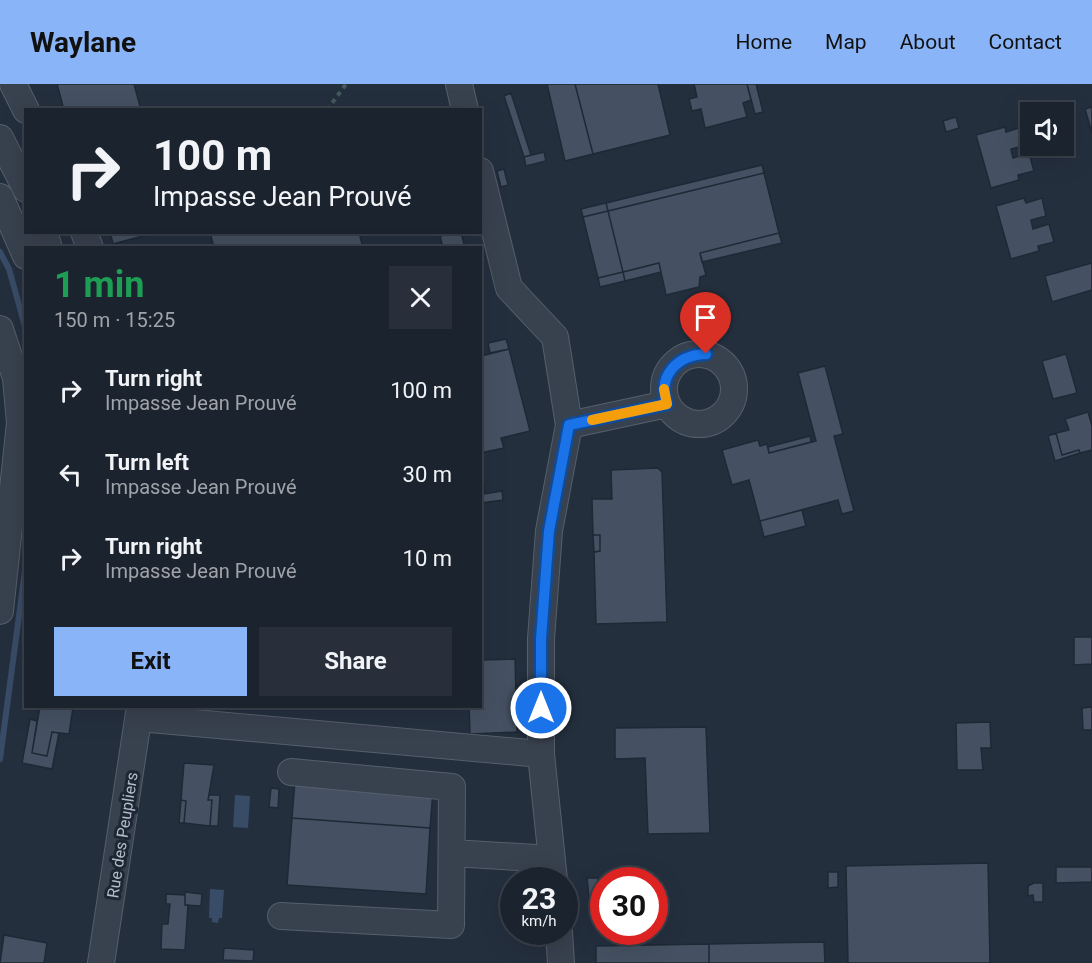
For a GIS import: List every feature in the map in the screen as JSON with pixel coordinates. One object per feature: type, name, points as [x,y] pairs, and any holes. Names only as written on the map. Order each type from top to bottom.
[{"type":"street","points":[[13,84],[25,108]]},
{"type":"street","points":[[459,84],[465,108]]},
{"type":"street","points":[[0,138],[24,185]]},
{"type":"street","points":[[482,179],[509,288],[555,337],[569,425],[549,531],[541,639],[542,754],[553,867]]},
{"type":"street","points":[[0,196],[24,251]]},
{"type":"street","points":[[0,329],[16,378],[23,423],[6,473],[0,611]]},
{"type":"street","points":[[569,425],[667,404]]},
{"type":"street","points":[[139,712],[542,754]]},
{"type":"street","name":"Rue des Peupliers","points":[[101,963],[139,712]]},
{"type":"street","points":[[281,916],[452,925],[452,787],[291,772]]},
{"type":"street","points":[[452,853],[535,867]]},
{"type":"street","points":[[559,945],[561,963]]},
{"type":"path","points":[[328,108],[346,84]]},
{"type":"water","points":[[235,795],[250,796],[248,828],[233,827]]},
{"type":"water","points":[[210,889],[224,890],[222,918],[219,918],[218,923],[212,922],[212,918],[209,918]]},
{"type":"building","points":[[57,84],[134,84],[140,108],[63,108]]},
{"type":"building","points":[[547,84],[575,84],[593,154],[565,161]]},
{"type":"building","points":[[575,84],[658,84],[670,135],[593,154]]},
{"type":"building","points":[[694,84],[747,84],[751,100],[743,103],[747,117],[705,128],[701,109],[692,111],[689,99],[697,97]]},
{"type":"building","points":[[747,84],[756,84],[763,112],[755,114]]},
{"type":"building","points":[[511,93],[531,155],[524,157],[504,96]]},
{"type":"building","points":[[1092,107],[1092,133],[1085,109]]},
{"type":"building","points":[[956,117],[959,128],[946,132],[943,121]]},
{"type":"building","points":[[1005,127],[1006,132],[1020,128],[1020,147],[1011,149],[1013,158],[1030,156],[1034,171],[1018,175],[1019,180],[991,188],[976,135]]},
{"type":"building","points":[[544,152],[546,161],[526,166],[524,157]]},
{"type":"building","points":[[762,165],[764,173],[608,211],[606,203]]},
{"type":"building","points":[[504,169],[508,185],[501,187],[497,171]]},
{"type":"building","points":[[764,173],[779,233],[700,253],[706,275],[700,277],[699,287],[666,295],[659,263],[623,272],[608,211]]},
{"type":"building","points":[[1024,198],[1026,203],[1042,198],[1046,216],[1031,220],[1033,229],[1049,224],[1054,242],[1038,246],[1039,251],[1011,259],[996,206]]},
{"type":"building","points":[[606,203],[608,211],[583,217],[581,209]]},
{"type":"building","points":[[608,211],[623,272],[598,278],[583,217]]},
{"type":"building","points":[[779,233],[782,243],[702,262],[700,253]]},
{"type":"building","points":[[110,234],[150,234],[113,244]]},
{"type":"building","points":[[210,234],[360,234],[362,246],[214,246]]},
{"type":"building","points":[[462,234],[464,246],[442,246],[440,236]]},
{"type":"building","points":[[659,263],[661,272],[625,281],[623,272]]},
{"type":"building","points":[[1092,263],[1092,290],[1052,302],[1045,276]]},
{"type":"building","points":[[623,272],[625,281],[600,287],[598,278]]},
{"type":"building","points":[[506,339],[509,349],[490,353],[488,343]]},
{"type":"building","points":[[509,349],[530,431],[501,438],[504,448],[482,453],[482,356]]},
{"type":"building","points":[[1066,354],[1077,393],[1053,399],[1042,361]]},
{"type":"building","points":[[825,366],[843,434],[834,436],[854,511],[842,514],[838,500],[760,521],[749,480],[732,485],[722,450],[758,440],[760,446],[767,444],[769,453],[816,441],[798,373]]},
{"type":"building","points":[[1088,412],[1092,426],[1092,450],[1080,453],[1079,450],[1062,455],[1056,433],[1069,430],[1065,419]]},
{"type":"building","points":[[1056,433],[1062,455],[1079,450],[1080,453],[1055,461],[1048,436]]},
{"type":"building","points":[[810,436],[811,442],[769,453],[768,447]]},
{"type":"building","points":[[658,468],[662,472],[667,622],[596,624],[594,552],[600,551],[600,535],[593,535],[592,499],[612,499],[611,470]]},
{"type":"building","points":[[482,480],[485,494],[502,491],[503,500],[482,503]]},
{"type":"building","points":[[802,510],[806,526],[764,537],[760,521]]},
{"type":"building","points":[[593,535],[600,535],[600,551],[594,552]]},
{"type":"building","points":[[1074,637],[1092,637],[1092,664],[1074,665]]},
{"type":"building","points":[[515,659],[517,732],[470,734],[469,708],[482,708],[482,660]]},
{"type":"building","points":[[1092,707],[1092,730],[1083,730],[1082,708]]},
{"type":"building","points":[[40,708],[73,708],[69,734],[52,732],[47,756],[32,753]]},
{"type":"building","points":[[30,719],[37,721],[32,753],[47,756],[52,732],[59,733],[52,769],[22,763]]},
{"type":"building","points":[[990,722],[991,748],[981,748],[983,770],[957,770],[956,723]]},
{"type":"building","points":[[706,727],[710,833],[648,834],[645,758],[615,759],[615,728]]},
{"type":"building","points":[[184,763],[214,765],[208,800],[212,800],[210,826],[184,823],[186,801],[181,800]]},
{"type":"building","points":[[295,781],[433,791],[430,828],[292,818]]},
{"type":"building","points":[[271,788],[279,789],[278,808],[269,807]]},
{"type":"building","points":[[209,795],[220,795],[218,826],[210,826],[212,800],[208,800]]},
{"type":"building","points":[[181,800],[186,801],[184,823],[179,823]]},
{"type":"building","points":[[292,818],[430,828],[426,894],[287,885]]},
{"type":"building","points":[[988,863],[990,963],[848,963],[846,866]]},
{"type":"building","points":[[1056,867],[1092,867],[1092,882],[1056,883]]},
{"type":"building","points":[[828,872],[838,872],[838,887],[828,888]]},
{"type":"building","points":[[587,878],[590,878],[590,909]]},
{"type":"building","points":[[1043,883],[1043,902],[1034,902],[1033,895],[1028,896],[1028,886]]},
{"type":"building","points":[[185,892],[202,894],[201,906],[185,905]]},
{"type":"building","points":[[166,894],[185,895],[185,905],[188,905],[185,950],[161,949],[162,924],[168,924],[170,904],[166,904]]},
{"type":"building","points":[[4,935],[47,943],[44,963],[0,963]]},
{"type":"building","points":[[824,942],[825,963],[709,963],[709,944]]},
{"type":"building","points":[[709,944],[709,963],[596,963],[596,946]]},
{"type":"building","points":[[224,948],[254,950],[253,961],[223,960]]},
{"type":"waterway","points":[[0,252],[9,269],[24,323]]},
{"type":"waterway","points":[[0,759],[24,578]]},
{"type":"slow traffic","points":[[592,420],[667,404],[664,389]]},
{"type":"route","points":[[541,708],[541,639],[549,531],[569,425],[667,404],[664,384],[668,372],[680,359],[706,354]]}]
